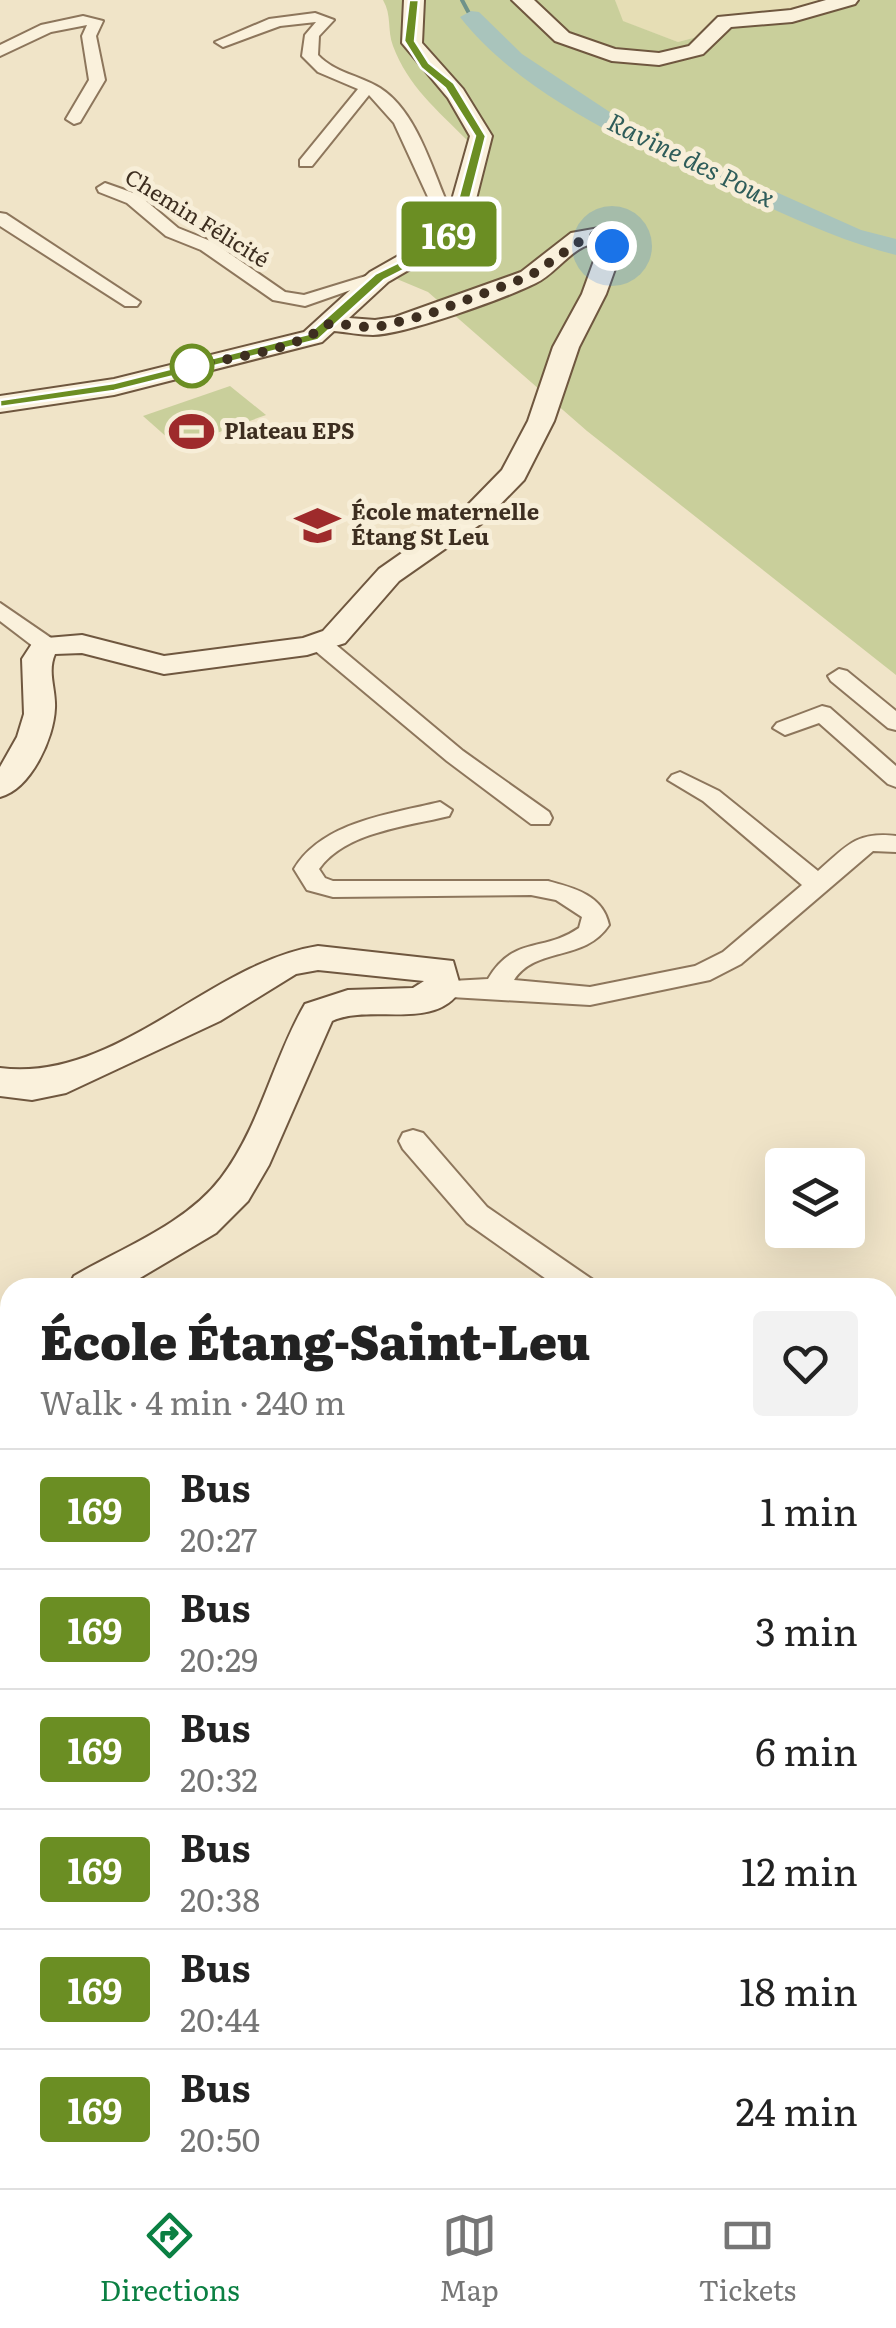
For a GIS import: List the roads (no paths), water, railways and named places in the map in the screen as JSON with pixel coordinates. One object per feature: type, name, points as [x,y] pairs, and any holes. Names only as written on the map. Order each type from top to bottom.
[{"type":"main road","points":[[0,404],[114,387],[313,337],[379,277],[447,238],[460,212],[481,136],[450,86],[425,66],[409,41],[414,0]]},
{"type":"main road","points":[[522,0],[562,38],[633,59],[659,59],[696,50],[719,24],[734,18],[792,16],[848,0]]},
{"type":"main road","points":[[0,787],[25,754],[41,706],[33,668],[46,645],[82,644],[164,665],[321,644],[344,629],[389,575],[472,516],[514,474],[541,422],[566,347],[594,294],[613,241],[599,235],[580,238],[530,276],[401,323],[374,328],[330,323]]},
{"type":"main road","points":[[0,1082],[32,1086],[53,1083],[208,1012],[286,964],[318,958],[440,970],[443,989],[421,999],[356,1001],[329,1005],[318,1013],[262,1140],[234,1190],[202,1222],[105,1278]]},
{"type":"street","points":[[223,42],[296,17],[327,20],[312,35],[310,56],[323,69],[382,94],[402,125],[440,206],[460,212]]},
{"type":"street","points":[[0,51],[76,18],[96,20],[88,36],[97,80],[74,119]]},
{"type":"street","points":[[306,163],[361,93],[370,88]]},
{"type":"street","name":"Chemin Félicité","points":[[105,188],[132,199],[172,232],[208,246],[279,296],[305,301],[379,277]]},
{"type":"street","points":[[0,218],[131,302]]},
{"type":"street","points":[[0,610],[46,645]]},
{"type":"street","points":[[321,644],[455,756],[540,818]]},
{"type":"street","points":[[839,676],[896,723]]},
{"type":"street","points":[[785,728],[822,713],[892,769]]},
{"type":"street","points":[[680,780],[711,796],[818,885]]},
{"type":"street","points":[[440,810],[353,836],[309,859],[306,869],[316,884],[332,889],[458,890],[510,885],[546,889],[576,900],[594,914],[596,925],[590,935],[565,948],[521,958],[511,964],[496,988]]},
{"type":"street","points":[[443,989],[496,988],[590,996],[701,974],[732,958],[864,845],[874,841],[896,844]]},
{"type":"street","points":[[413,1141],[477,1216],[567,1278]]},
{"type":"waterway","name":"Ravine des Poux","points":[[462,0],[471,17]]},
{"type":"waterway","name":"Ravine des Poux","points":[[471,17],[514,59],[629,135],[852,235],[896,247]]},
{"type":"place","name":"Plateau EPS","points":[[191,431]]},
{"type":"place","name":"École maternelle Étang St Leu","points":[[318,525]]}]
